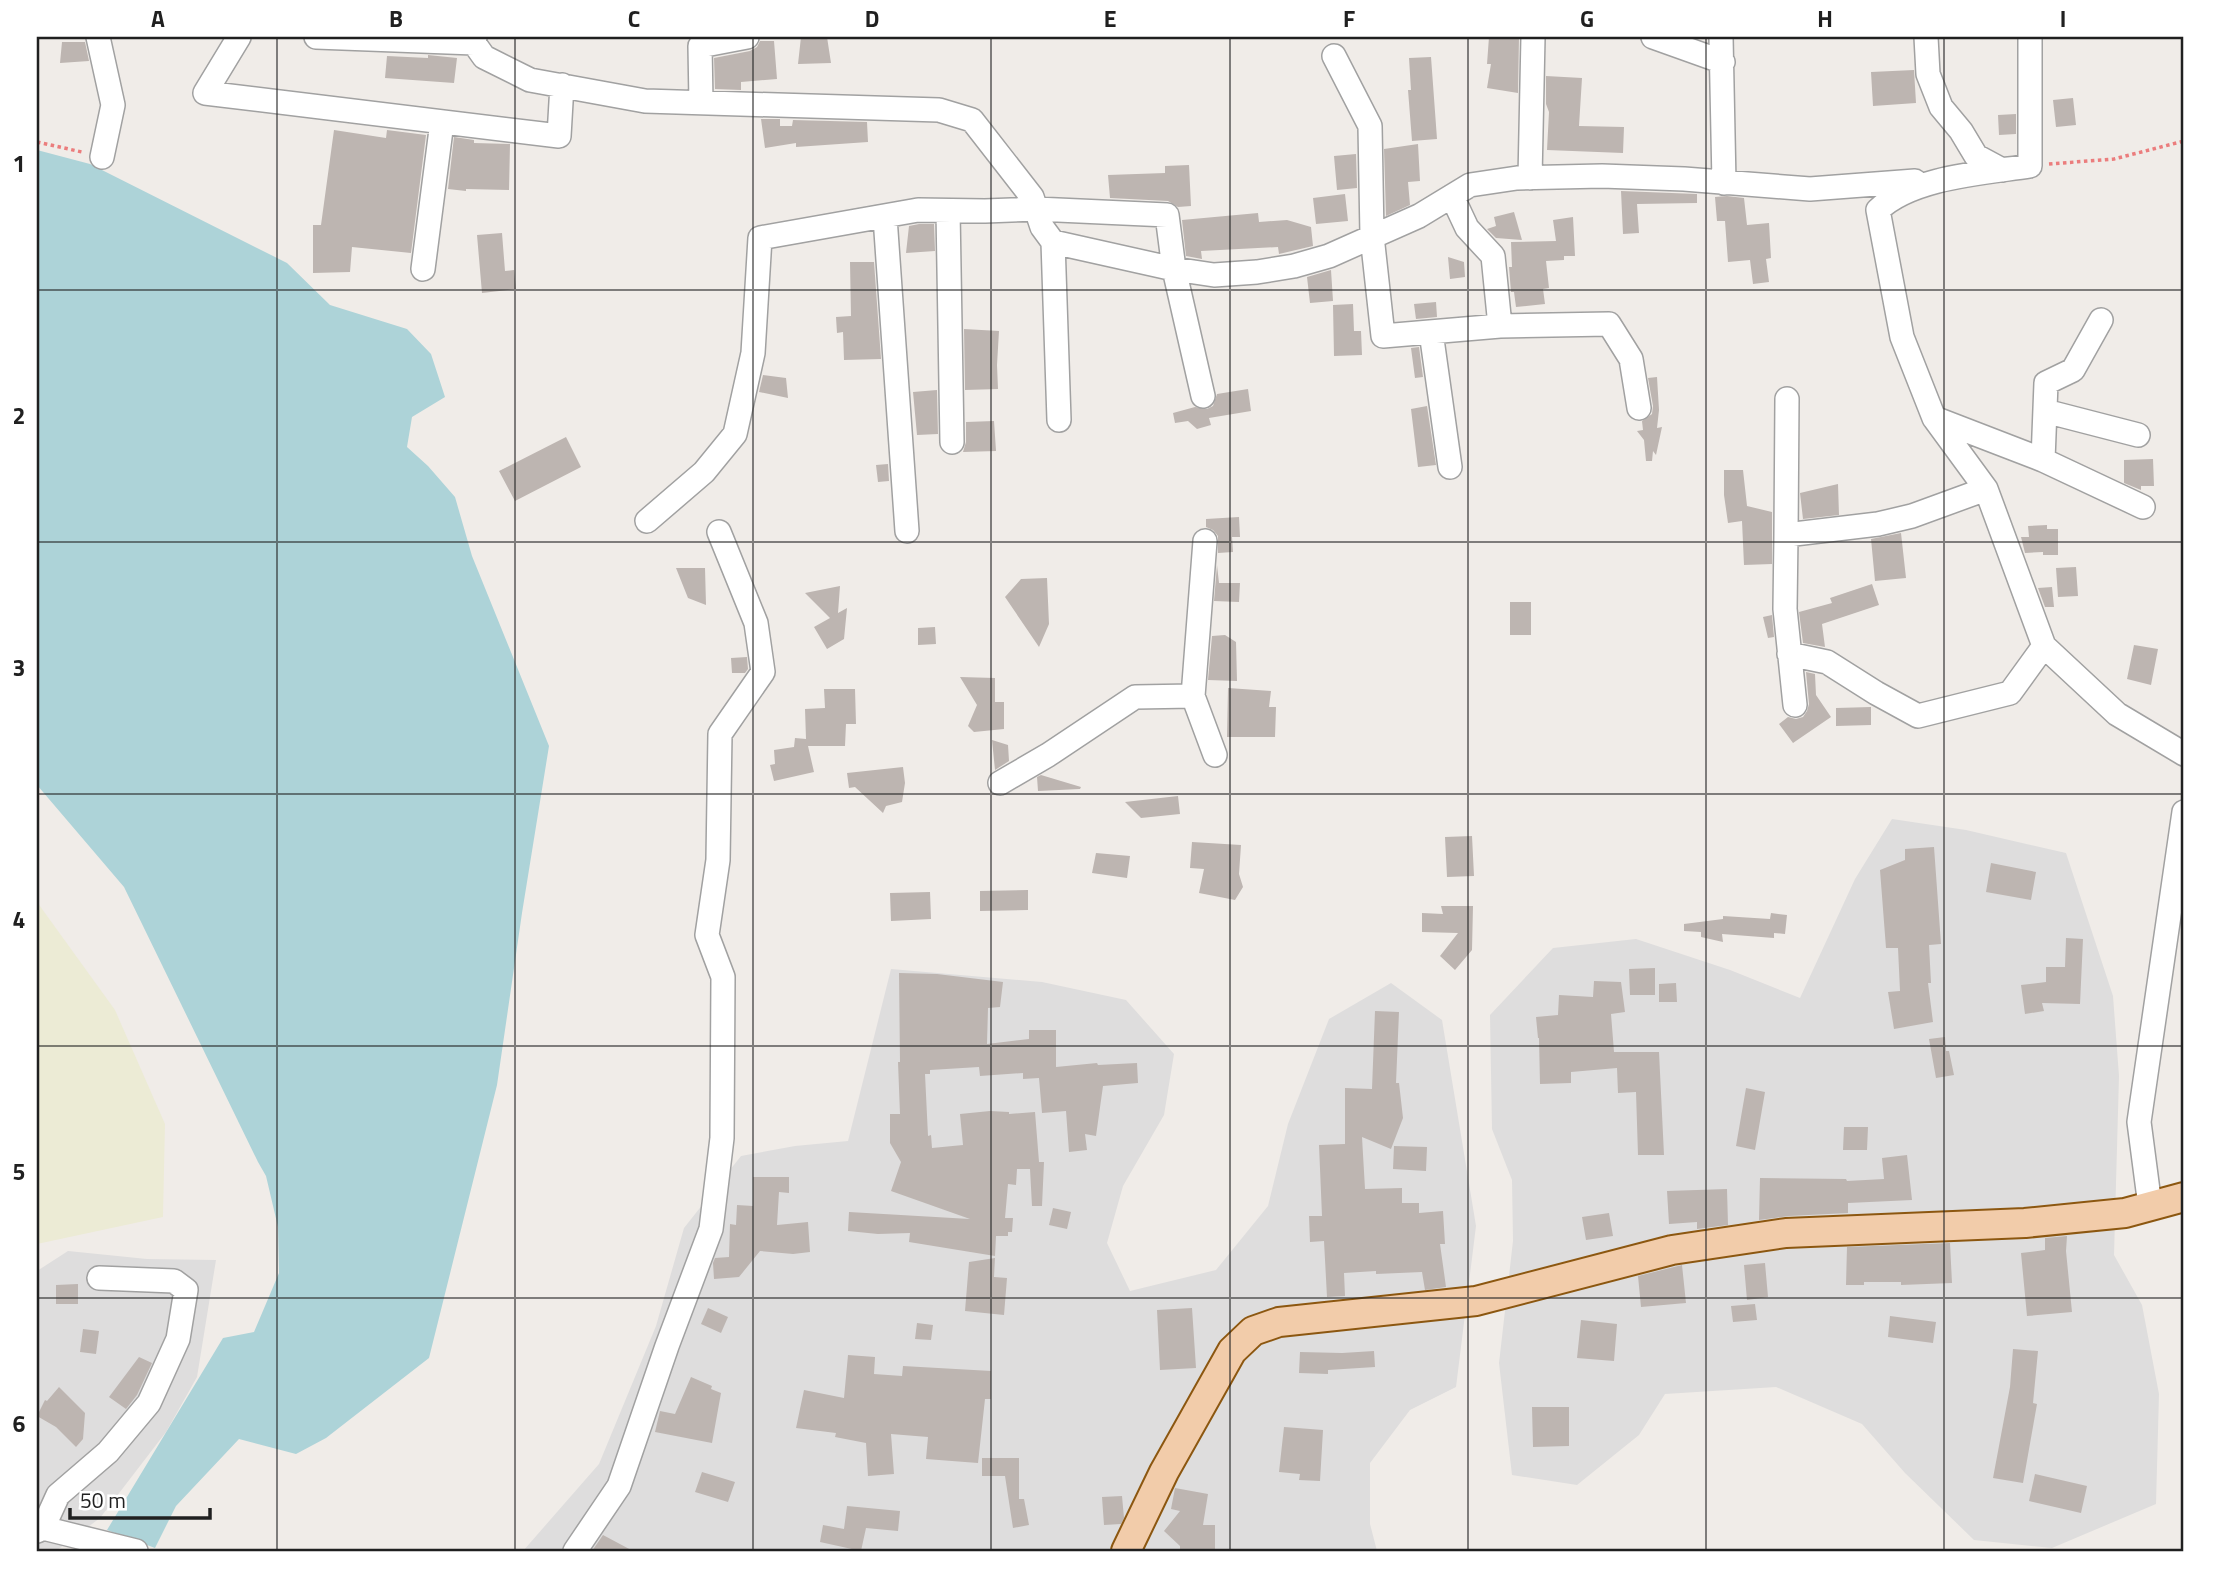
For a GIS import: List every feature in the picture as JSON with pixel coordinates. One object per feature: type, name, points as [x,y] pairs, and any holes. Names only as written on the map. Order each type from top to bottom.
[{"type":"main road","points":[[1126,1551],[1164,1472],[1233,1351],[1253,1331],[1279,1322],[1476,1301],[1672,1250],[1786,1233],[2025,1223],[2125,1213],[2184,1197]]},
{"type":"street","points":[[98,37],[113,105],[102,157]]},
{"type":"street","points":[[239,37],[205,93],[559,136],[562,85]]},
{"type":"street","points":[[316,37],[474,40],[484,57],[530,79],[645,101],[939,110],[972,120],[1034,203],[1042,228],[1053,242],[1059,420]]},
{"type":"street","points":[[701,102],[700,46],[747,37]]},
{"type":"street","points":[[1530,178],[1533,37]]},
{"type":"street","points":[[1653,37],[1723,62]]},
{"type":"street","points":[[1721,37],[1724,183]]},
{"type":"street","points":[[1926,37],[1928,74],[1941,107],[1961,131],[1976,156],[2002,170]]},
{"type":"street","points":[[1053,242],[1174,269],[1214,275],[1257,272],[1294,266],[1329,256],[1419,216],[1470,185],[1530,178],[1616,176],[1810,189],[1940,180],[2030,166],[2030,37]]},
{"type":"street","points":[[1334,56],[1370,126],[1372,236],[1383,336],[1500,326],[1609,324],[1631,359],[1639,408]]},
{"type":"street","points":[[423,269],[442,122]]},
{"type":"street","points":[[1940,180],[1888,200],[1878,210],[1902,337],[1934,418],[1986,489],[2045,646],[2117,715],[2184,754]]},
{"type":"street","points":[[1452,196],[1467,228],[1493,256],[1500,326]]},
{"type":"street","points":[[647,522],[704,472],[735,434],[753,353],[760,238],[918,211],[1034,203],[1167,215],[1174,269],[1203,396]]},
{"type":"street","points":[[948,211],[952,442]]},
{"type":"street","points":[[886,217],[907,531]]},
{"type":"street","points":[[2043,460],[2046,383],[2073,370],[2101,320]]},
{"type":"street","points":[[1431,332],[1450,467]]},
{"type":"street","points":[[1787,399],[1785,609],[1795,705]]},
{"type":"street","points":[[2045,411],[2138,435]]},
{"type":"street","points":[[1934,418],[2043,460],[2143,507]]},
{"type":"street","points":[[1786,535],[1878,524],[1912,516],[1986,489]]},
{"type":"street","points":[[575,1551],[619,1486],[711,1229],[722,1138],[723,977],[707,935],[718,860],[720,734],[763,672],[756,623],[719,532]]},
{"type":"street","points":[[1205,541],[1193,696],[1215,755]]},
{"type":"street","points":[[1789,654],[1827,662],[1918,716],[2010,694],[2045,646]]},
{"type":"street","points":[[1000,783],[1048,755],[1135,697],[1193,696]]},
{"type":"street","points":[[2150,1206],[2139,1122],[2184,813]]},
{"type":"street","points":[[99,1278],[174,1281],[186,1290],[177,1339],[149,1403],[108,1452],[58,1495],[40,1530],[136,1551]]},
{"type":"path","points":[[2030,166],[2114,159],[2184,141]]},
{"type":"path","points":[[37,142],[102,157]]},
{"type":"shaded area","points":[[1892,819],[1966,830],[2066,853],[2113,996],[2119,1076],[2114,1255],[2142,1305],[2159,1394],[2156,1504],[2052,1548],[1974,1540],[1905,1473],[1862,1424],[1776,1387],[1665,1394],[1639,1435],[1577,1485],[1512,1475],[1499,1363],[1513,1241],[1512,1180],[1492,1129],[1490,1015],[1553,948],[1636,939],[1730,970],[1800,998],[1855,879]]},
{"type":"shaded area","points":[[891,969],[1042,982],[1126,1000],[1174,1054],[1164,1115],[1123,1186],[1107,1243],[1130,1291],[1216,1270],[1268,1206],[1288,1124],[1329,1019],[1391,983],[1442,1020],[1476,1226],[1456,1387],[1410,1410],[1370,1463],[1370,1524],[1377,1551],[523,1551],[599,1464],[656,1326],[684,1228],[741,1156],[795,1146],[848,1141]]},
{"type":"shaded area","points":[[68,1251],[147,1259],[216,1260],[197,1377],[166,1432],[100,1518],[56,1551],[37,1551],[37,1271]]},
{"type":"green space","points":[[37,902],[115,1010],[165,1124],[163,1217],[37,1244]]},
{"type":"water","points":[[37,150],[90,164],[287,263],[330,305],[407,329],[431,354],[445,397],[412,417],[407,447],[455,497],[472,556],[549,746],[497,1085],[429,1358],[326,1438],[296,1454],[239,1439],[176,1506],[155,1548],[107,1530],[223,1338],[254,1332],[279,1273],[278,1227],[266,1176],[124,887],[37,785]]},
{"type":"building","points":[[801,37],[827,37],[831,63],[798,64]]},
{"type":"building","points":[[1489,37],[1519,37],[1518,93],[1487,88],[1491,64],[1487,64]]},
{"type":"building","points":[[760,41],[774,41],[777,79],[741,82],[741,90],[715,89],[714,58],[750,51],[757,47]]},
{"type":"building","points":[[62,42],[85,42],[89,61],[60,63]]},
{"type":"building","points":[[428,55],[457,58],[454,83],[385,78],[387,56],[428,58]]},
{"type":"building","points":[[1431,57],[1437,139],[1412,141],[1408,90],[1411,90],[1409,58]]},
{"type":"building","points":[[1914,70],[1916,103],[1873,106],[1871,72]]},
{"type":"building","points":[[1546,76],[1582,78],[1579,126],[1624,127],[1623,153],[1547,150],[1549,112],[1546,104]]},
{"type":"building","points":[[2073,98],[2076,125],[2056,127],[2053,100]]},
{"type":"building","points":[[2016,114],[2016,134],[1999,135],[1998,115]]},
{"type":"building","points":[[761,119],[780,119],[780,126],[792,126],[793,120],[867,122],[868,142],[796,147],[796,143],[765,148]]},
{"type":"building","points":[[334,130],[386,138],[387,130],[426,135],[411,253],[352,247],[350,272],[313,273],[313,225],[321,225]]},
{"type":"building","points":[[454,137],[474,140],[474,143],[510,144],[509,190],[448,189]]},
{"type":"building","points":[[1418,144],[1420,181],[1408,182],[1410,205],[1386,216],[1384,149]]},
{"type":"building","points":[[1356,154],[1357,188],[1337,190],[1334,156]]},
{"type":"building","points":[[1189,165],[1191,206],[1178,207],[1168,201],[1110,198],[1108,175],[1165,173],[1165,166]]},
{"type":"building","points":[[1621,191],[1697,194],[1697,203],[1637,204],[1639,233],[1623,234]]},
{"type":"building","points":[[1345,194],[1348,221],[1316,224],[1313,198]]},
{"type":"building","points":[[1715,197],[1744,198],[1747,225],[1769,223],[1771,258],[1766,259],[1769,282],[1753,284],[1750,260],[1728,262],[1725,221],[1717,221]]},
{"type":"building","points":[[1514,212],[1522,240],[1496,238],[1487,229],[1496,226],[1494,217]]},
{"type":"building","points":[[1258,213],[1259,222],[1287,220],[1311,227],[1313,246],[1279,254],[1278,247],[1201,251],[1202,259],[1186,256],[1182,220]]},
{"type":"building","points":[[1573,217],[1575,256],[1546,261],[1549,288],[1543,289],[1545,304],[1516,307],[1514,292],[1511,292],[1509,267],[1512,267],[1511,242],[1556,241],[1553,220]]},
{"type":"building","points":[[934,224],[935,251],[906,253],[909,226]]},
{"type":"building","points":[[502,233],[505,271],[514,270],[516,289],[482,293],[477,235]]},
{"type":"building","points":[[1448,257],[1464,262],[1465,277],[1450,279]]},
{"type":"building","points":[[850,262],[874,262],[881,359],[844,360],[843,332],[837,333],[836,317],[851,316]]},
{"type":"building","points":[[1331,270],[1333,301],[1310,303],[1307,277]]},
{"type":"building","points":[[1436,302],[1437,317],[1416,319],[1414,304]]},
{"type":"building","points":[[1353,304],[1354,331],[1361,331],[1362,355],[1334,356],[1333,305]]},
{"type":"building","points":[[964,329],[999,331],[998,389],[965,390]]},
{"type":"building","points":[[1419,347],[1423,377],[1415,378],[1411,348]]},
{"type":"building","points":[[763,375],[786,378],[788,398],[759,392]]},
{"type":"building","points":[[1657,377],[1657,428],[1662,427],[1656,455],[1653,451],[1652,461],[1646,461],[1644,440],[1637,431],[1643,430],[1642,421],[1652,414],[1648,378]]},
{"type":"building","points":[[1248,389],[1251,411],[1209,418],[1211,425],[1197,429],[1188,421],[1175,423],[1173,413],[1195,407],[1207,409],[1213,406],[1217,394]]},
{"type":"building","points":[[937,390],[938,434],[917,435],[913,392]]},
{"type":"building","points":[[1427,406],[1436,465],[1418,467],[1411,409]]},
{"type":"building","points":[[994,421],[996,451],[963,452],[966,422]]},
{"type":"building","points":[[566,437],[581,467],[515,501],[499,471]]},
{"type":"building","points":[[2153,459],[2154,486],[2141,486],[2141,490],[2124,483],[2124,460]]},
{"type":"building","points":[[888,464],[889,481],[878,482],[876,465]]},
{"type":"building","points":[[1724,470],[1743,470],[1747,506],[1772,512],[1772,564],[1744,565],[1742,521],[1728,523]]},
{"type":"building","points":[[1838,484],[1839,515],[1803,519],[1800,493]]},
{"type":"building","points":[[1239,517],[1240,537],[1232,537],[1233,552],[1218,553],[1218,536],[1206,527],[1206,519]]},
{"type":"building","points":[[2047,525],[2047,529],[2058,529],[2058,555],[2025,553],[2021,537],[2029,537],[2028,526]]},
{"type":"building","points":[[1901,533],[1906,578],[1875,581],[1871,539]]},
{"type":"building","points":[[1217,565],[1219,583],[1240,583],[1239,602],[1214,601]]},
{"type":"building","points":[[2076,567],[2078,596],[2058,597],[2056,568]]},
{"type":"building","points":[[676,568],[705,568],[706,605],[688,598]]},
{"type":"building","points":[[1047,578],[1049,624],[1039,647],[1005,597],[1021,579]]},
{"type":"building","points":[[1872,584],[1879,605],[1822,624],[1825,647],[1803,643],[1799,612],[1832,603],[1830,598]]},
{"type":"building","points":[[840,586],[838,613],[847,608],[844,639],[827,649],[814,627],[830,618],[805,593]]},
{"type":"building","points":[[2052,587],[2054,607],[2045,607],[2038,588]]},
{"type":"building","points":[[1510,602],[1531,602],[1531,635],[1510,635]]},
{"type":"building","points":[[1772,615],[1774,637],[1768,638],[1763,617]]},
{"type":"building","points":[[935,627],[936,644],[918,645],[918,628]]},
{"type":"building","points":[[1225,635],[1236,642],[1237,681],[1208,680],[1212,636]]},
{"type":"building","points":[[2134,645],[2158,649],[2151,685],[2127,679]]},
{"type":"building","points":[[747,657],[748,669],[745,673],[732,673],[731,658]]},
{"type":"building","points":[[1806,672],[1815,674],[1816,695],[1831,717],[1793,743],[1779,724],[1788,717],[1803,717],[1807,711],[1809,704]]},
{"type":"building","points":[[960,677],[995,678],[995,702],[1004,702],[1004,729],[974,732],[968,726],[977,705]]},
{"type":"building","points":[[1228,688],[1271,691],[1269,707],[1276,707],[1275,737],[1227,737]]},
{"type":"building","points":[[824,689],[855,689],[856,724],[846,724],[845,746],[808,746],[814,772],[774,781],[770,765],[775,764],[774,750],[794,747],[795,738],[806,739],[805,709],[825,708]]},
{"type":"building","points":[[1871,707],[1871,725],[1836,726],[1836,708]]},
{"type":"building","points":[[992,740],[1008,745],[1009,761],[995,770]]},
{"type":"building","points":[[903,767],[905,783],[902,802],[886,806],[883,813],[855,787],[849,788],[847,773]]},
{"type":"building","points":[[1041,775],[1081,787],[1038,791],[1037,777]]},
{"type":"building","points":[[1178,796],[1180,814],[1141,818],[1125,802]]},
{"type":"building","points":[[1472,836],[1474,876],[1447,877],[1445,837]]},
{"type":"building","points":[[1192,842],[1241,845],[1239,874],[1243,887],[1235,900],[1199,893],[1204,869],[1190,868]]},
{"type":"building","points":[[1934,847],[1941,944],[1929,945],[1931,983],[1928,983],[1933,1022],[1894,1029],[1888,992],[1900,991],[1898,948],[1886,948],[1880,870],[1905,860],[1905,849]]},
{"type":"building","points":[[1096,853],[1130,856],[1127,878],[1092,873]]},
{"type":"building","points":[[1991,863],[2036,872],[2031,900],[1986,892]]},
{"type":"building","points":[[1028,890],[1028,910],[980,911],[980,891]]},
{"type":"building","points":[[930,892],[931,919],[891,921],[890,893]]},
{"type":"building","points":[[1441,906],[1473,906],[1472,950],[1455,970],[1440,956],[1458,933],[1422,932],[1422,913],[1443,914]]},
{"type":"building","points":[[1771,913],[1787,915],[1785,934],[1774,933],[1774,938],[1722,934],[1723,942],[1701,937],[1701,932],[1684,931],[1684,924],[1723,919],[1723,916],[1770,919]]},
{"type":"building","points":[[2066,938],[2083,939],[2080,1004],[2042,1003],[2044,1011],[2025,1014],[2021,985],[2046,982],[2046,967],[2065,967]]},
{"type":"building","points":[[1655,968],[1655,995],[1630,995],[1629,969]]},
{"type":"building","points":[[899,973],[937,974],[1003,982],[1000,1007],[988,1008],[987,1044],[1029,1039],[1029,1030],[1056,1030],[1056,1067],[1137,1063],[1138,1083],[1103,1086],[1096,1136],[1085,1134],[1087,1150],[1069,1152],[1066,1111],[1042,1113],[1039,1078],[1023,1079],[1023,1073],[980,1076],[979,1067],[930,1070],[930,1074],[925,1074],[928,1136],[931,1135],[932,1148],[963,1145],[960,1114],[990,1111],[1009,1114],[1035,1112],[1039,1162],[1044,1162],[1042,1206],[1032,1206],[1030,1169],[1017,1169],[1016,1185],[1008,1184],[1005,1218],[1013,1218],[1012,1232],[1008,1232],[1008,1236],[996,1236],[995,1256],[909,1242],[910,1233],[848,1231],[849,1212],[970,1219],[891,1191],[901,1162],[890,1143],[890,1114],[900,1114]]},
{"type":"building","points":[[1594,981],[1621,982],[1625,1012],[1611,1014],[1614,1052],[1659,1052],[1664,1155],[1638,1155],[1636,1092],[1618,1093],[1617,1068],[1571,1072],[1571,1083],[1540,1084],[1536,1017],[1558,1015],[1559,995],[1593,997]]},
{"type":"building","points":[[1676,983],[1677,1002],[1659,1002],[1659,984]]},
{"type":"building","points":[[1375,1011],[1399,1012],[1396,1083],[1399,1083],[1403,1118],[1391,1149],[1362,1137],[1365,1189],[1402,1188],[1402,1203],[1419,1203],[1419,1213],[1443,1211],[1445,1244],[1440,1244],[1446,1287],[1425,1290],[1422,1272],[1344,1273],[1345,1296],[1327,1297],[1324,1241],[1310,1242],[1309,1216],[1322,1216],[1319,1145],[1345,1144],[1345,1088],[1372,1089]]},
{"type":"building","points":[[1945,1037],[1946,1051],[1949,1051],[1954,1075],[1936,1078],[1929,1039]]},
{"type":"building","points":[[1746,1088],[1765,1092],[1755,1150],[1736,1146]]},
{"type":"building","points":[[1844,1127],[1868,1127],[1867,1150],[1843,1150]]},
{"type":"building","points":[[1394,1146],[1427,1147],[1426,1171],[1393,1169]]},
{"type":"building","points":[[1907,1155],[1912,1200],[1848,1203],[1848,1213],[1759,1220],[1760,1178],[1847,1181],[1884,1179],[1882,1158]]},
{"type":"building","points":[[753,1177],[789,1177],[789,1193],[779,1192],[777,1225],[808,1222],[810,1252],[793,1254],[760,1251],[739,1277],[714,1279],[715,1258],[729,1257],[730,1224],[736,1225],[737,1205],[753,1206]]},
{"type":"building","points":[[1727,1189],[1728,1225],[1697,1229],[1697,1222],[1669,1224],[1667,1191]]},
{"type":"building","points":[[1053,1208],[1071,1212],[1067,1229],[1049,1225]]},
{"type":"building","points":[[1609,1213],[1613,1236],[1586,1240],[1582,1217]]},
{"type":"building","points":[[2067,1236],[2072,1312],[2027,1316],[2021,1253],[2045,1250],[2045,1238]]},
{"type":"building","points":[[1950,1243],[1952,1283],[1901,1285],[1901,1282],[1864,1282],[1864,1285],[1846,1285],[1847,1247]]},
{"type":"building","points":[[995,1258],[994,1277],[1007,1278],[1004,1315],[965,1311],[969,1262]]},
{"type":"building","points":[[1765,1263],[1768,1297],[1747,1300],[1744,1265]]},
{"type":"building","points":[[1682,1265],[1686,1303],[1641,1307],[1638,1276]]},
{"type":"building","points":[[78,1284],[78,1304],[56,1304],[56,1285]]},
{"type":"building","points":[[1755,1304],[1757,1320],[1733,1322],[1731,1306]]},
{"type":"building","points":[[708,1308],[728,1317],[721,1333],[701,1324]]},
{"type":"building","points":[[1192,1308],[1196,1368],[1160,1370],[1157,1310]]},
{"type":"building","points":[[1890,1316],[1936,1322],[1933,1343],[1888,1337]]},
{"type":"building","points":[[1581,1320],[1617,1324],[1614,1361],[1577,1358]]},
{"type":"building","points":[[917,1323],[933,1325],[931,1340],[915,1339]]},
{"type":"building","points":[[83,1329],[99,1331],[96,1354],[80,1352]]},
{"type":"building","points":[[2013,1349],[2038,1351],[2033,1403],[2037,1404],[2023,1483],[1993,1478],[2010,1387]]},
{"type":"building","points":[[1374,1351],[1375,1367],[1328,1370],[1328,1374],[1299,1373],[1300,1352]]},
{"type":"building","points":[[848,1355],[875,1357],[874,1374],[902,1376],[903,1366],[991,1371],[991,1399],[985,1399],[978,1463],[926,1459],[928,1437],[891,1434],[894,1474],[868,1476],[866,1443],[835,1437],[836,1433],[796,1428],[804,1390],[844,1398]]},
{"type":"building","points":[[139,1357],[152,1363],[137,1395],[126,1409],[109,1397]]},
{"type":"building","points":[[691,1377],[721,1393],[712,1443],[655,1432],[660,1411],[675,1414]]},
{"type":"building","points":[[59,1387],[85,1413],[83,1439],[76,1447],[56,1427],[37,1416],[45,1400]]},
{"type":"building","points":[[1532,1407],[1569,1407],[1569,1446],[1533,1447]]},
{"type":"building","points":[[1284,1427],[1323,1430],[1320,1481],[1299,1480],[1300,1474],[1279,1472]]},
{"type":"building","points":[[982,1458],[1019,1458],[1019,1499],[1024,1499],[1029,1525],[1013,1528],[1005,1476],[982,1476]]},
{"type":"building","points":[[702,1472],[735,1482],[728,1502],[695,1492]]},
{"type":"building","points":[[2035,1474],[2087,1486],[2081,1513],[2029,1501]]},
{"type":"building","points":[[1175,1488],[1208,1494],[1203,1525],[1215,1525],[1215,1551],[1180,1551],[1180,1546],[1164,1531],[1180,1511],[1171,1509]]},
{"type":"building","points":[[1122,1496],[1124,1518],[1121,1524],[1104,1525],[1102,1497]]},
{"type":"building","points":[[847,1506],[900,1511],[898,1531],[866,1528],[861,1551],[820,1542],[823,1525],[844,1529]]},
{"type":"building","points":[[603,1535],[633,1551],[592,1551]]}]
